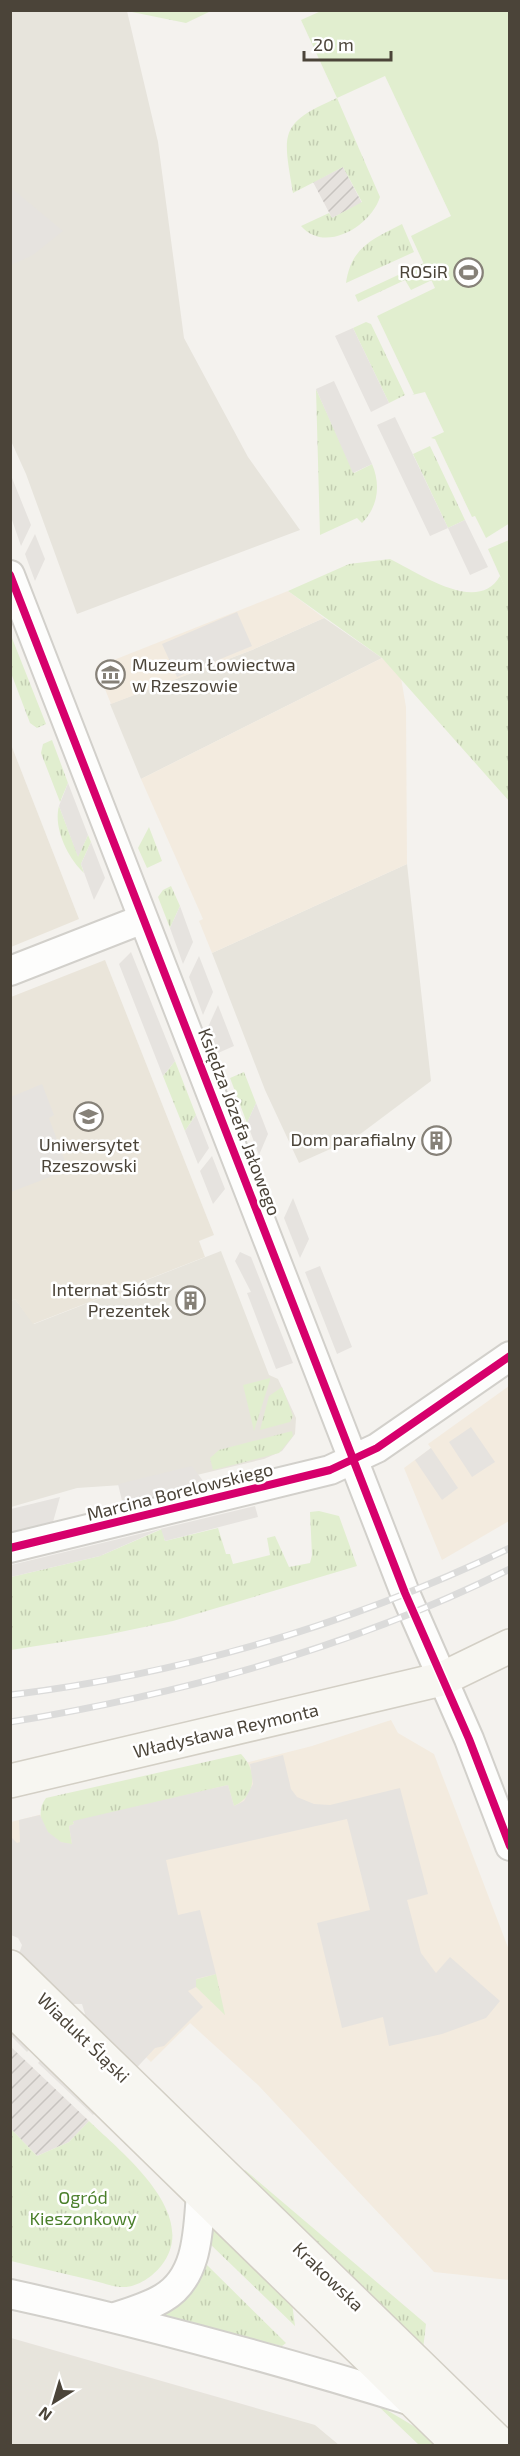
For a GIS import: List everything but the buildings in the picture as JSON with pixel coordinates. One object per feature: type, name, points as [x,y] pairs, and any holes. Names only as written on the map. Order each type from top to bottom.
[{"type":"main road","name":"Władysława Reymonta","points":[[10,1781],[442,1679],[510,1646]]},
{"type":"main road","name":"Wiadukt Śląski","points":[[10,1967],[145,2118]]},
{"type":"main road","name":"Wiadukt Śląski","points":[[10,2007],[145,2118]]},
{"type":"main road","name":"Krakowska","points":[[145,2118],[201,2193],[460,2445]]},
{"type":"main road","name":"Krakowska","points":[[145,2118],[501,2445]]},
{"type":"street","name":"Księdza Józefa Jałowego","points":[[10,575],[405,1593],[442,1679]]},
{"type":"street","points":[[10,971],[144,919]]},
{"type":"street","name":"Marcina Borelowskiego","points":[[10,1548],[298,1479],[355,1460],[402,1431],[510,1356]]},
{"type":"street","points":[[442,1679],[469,1739],[510,1846]]},
{"type":"street","points":[[115,2317],[158,2301],[176,2286],[190,2266],[196,2245],[201,2193]]},
{"type":"street","points":[[10,2294],[115,2317],[331,2376],[415,2402]]},
{"type":"shaded area","points":[[11,11],[127,11],[158,142],[184,338],[248,457],[300,530],[77,614],[26,474],[11,441]]},
{"type":"shaded area","points":[[343,167],[362,203],[332,218],[313,182]]},
{"type":"shaded area","points":[[10,187],[63,231],[33,255],[11,265]]},
{"type":"shaded area","points":[[353,328],[389,403],[371,412],[335,336]]},
{"type":"shaded area","points":[[334,381],[372,464],[353,473],[316,389]]},
{"type":"shaded area","points":[[395,417],[448,528],[430,536],[377,425]]},
{"type":"shaded area","points":[[12,478],[31,525],[21,546],[11,517]]},
{"type":"shaded area","points":[[465,520],[488,567],[470,575],[448,528]]},
{"type":"shaded area","points":[[35,534],[45,559],[35,581],[25,554]]},
{"type":"shaded area","points":[[288,591],[324,618],[252,650],[111,704],[96,667]]},
{"type":"shaded area","points":[[237,612],[252,646],[177,677],[162,644]]},
{"type":"shaded area","points":[[324,618],[382,658],[141,779],[110,704],[252,650]]},
{"type":"shaded area","points":[[382,658],[401,678],[406,707],[407,864],[212,953],[199,921],[203,919],[141,779]]},
{"type":"shaded area","points":[[10,742],[79,919],[11,947],[10,947]]},
{"type":"shaded area","points":[[68,783],[88,835],[78,857],[59,806]]},
{"type":"shaded area","points":[[91,842],[105,878],[94,900],[81,864]]},
{"type":"shaded area","points":[[407,864],[431,1081],[355,1138],[299,1163],[265,1090],[212,953]]},
{"type":"shaded area","points":[[180,906],[193,942],[183,964],[170,928]]},
{"type":"shaded area","points":[[131,952],[175,1061],[163,1076],[119,964]]},
{"type":"shaded area","points":[[199,956],[213,992],[203,1015],[189,977]]},
{"type":"shaded area","name":"Uniwersytet Rzeszowski","points":[[105,960],[214,1235],[199,1241],[205,1257],[33,1324],[15,1299],[11,1301],[11,997]]},
{"type":"shaded area","points":[[218,1005],[234,1046],[218,1053],[208,1027]]},
{"type":"shaded area","points":[[42,1084],[54,1115],[49,1118],[68,1170],[11,1192],[11,1097]]},
{"type":"shaded area","points":[[256,1103],[268,1134],[259,1155],[247,1123]]},
{"type":"shaded area","points":[[196,1115],[209,1148],[198,1164],[185,1131]]},
{"type":"shaded area","points":[[212,1156],[225,1189],[213,1204],[200,1171]]},
{"type":"shaded area","points":[[293,1198],[309,1239],[300,1258],[284,1218]]},
{"type":"shaded area","points":[[221,1251],[269,1375],[278,1379],[296,1418],[295,1434],[282,1451],[264,1459],[167,1482],[77,1488],[11,1507],[11,1301],[15,1299],[34,1324]]},
{"type":"shaded area","points":[[240,1252],[251,1257],[293,1363],[276,1369],[247,1293],[251,1292],[235,1261]]},
{"type":"shaded area","points":[[320,1266],[352,1347],[337,1354],[305,1272]]},
{"type":"shaded area","points":[[509,1386],[509,1521],[442,1560],[404,1468],[431,1448],[428,1444]]},
{"type":"shaded area","points":[[471,1427],[495,1462],[472,1477],[449,1442]]},
{"type":"shaded area","points":[[431,1448],[458,1488],[442,1500],[415,1460]]},
{"type":"shaded area","points":[[192,1466],[206,1485],[123,1505],[118,1484]]},
{"type":"shaded area","points":[[60,1497],[53,1522],[11,1532],[11,1509]]},
{"type":"shaded area","points":[[255,1506],[258,1517],[165,1541],[161,1529],[100,1556],[11,1577],[11,1565]]},
{"type":"shaded area","points":[[391,1720],[398,1733],[434,1754],[509,1950],[509,2280],[434,2272],[258,2085],[190,2023],[151,2062],[11,1927],[11,1822],[312,1746]]},
{"type":"shaded area","points":[[283,1755],[291,1789],[297,1797],[314,1804],[330,1805],[400,1788],[428,1894],[407,1900],[421,1953],[436,1973],[450,1957],[500,2001],[486,2018],[442,2034],[389,2046],[383,2017],[342,2028],[317,1923],[370,1910],[347,1819],[166,1860],[178,1915],[200,1910],[216,1974],[196,1979],[196,1987],[188,1991],[203,2007],[164,2046],[155,2048],[93,2115],[38,2063],[85,2014],[82,2004],[71,2004],[27,2052],[11,2036],[11,1963],[19,1954],[22,1945],[18,1938],[11,1935],[10,1836],[17,1843],[20,1842],[19,1820],[40,1815],[48,1832],[61,1842],[72,1844],[69,1826],[74,1824],[73,1821],[228,1785],[234,1806],[244,1801],[253,1784],[250,1764]]},
{"type":"shaded area","points":[[10,2046],[89,2121],[69,2142],[37,2156],[11,2129]]},
{"type":"shaded area","points":[[11,2338],[315,2425],[339,2445],[11,2445]]},
{"type":"green space","points":[[127,10],[211,11],[186,23]]},
{"type":"green space","name":"ROSiR","points":[[321,11],[509,11],[510,523],[486,538],[475,516],[472,517],[435,439],[431,438],[444,432],[425,392],[412,395],[414,394],[377,316],[435,288],[411,236],[451,216],[385,76],[337,98],[301,20]]},
{"type":"green space","points":[[337,98],[380,197],[375,208],[357,226],[334,237],[322,237],[311,234],[301,226],[329,213],[332,218],[362,202],[343,167],[293,193],[287,143],[289,133],[304,115]]},
{"type":"green space","points":[[402,224],[414,252],[346,283],[358,252],[373,240]]},
{"type":"green space","points":[[424,263],[432,280],[411,290],[405,280],[358,302],[355,295]]},
{"type":"green space","points":[[366,322],[371,324],[405,395],[389,403],[353,328]]},
{"type":"green space","points":[[316,389],[354,473],[372,464],[377,488],[372,510],[362,523],[357,518],[320,535]]},
{"type":"green space","points":[[430,446],[465,520],[448,528],[413,454]]},
{"type":"green space","points":[[509,540],[509,596],[488,549]]},
{"type":"green space","points":[[390,559],[432,581],[463,591],[478,592],[490,587],[500,576],[510,596],[509,801],[382,658],[288,591],[349,564]]},
{"type":"green space","points":[[10,633],[46,724],[37,728],[30,723],[11,673]]},
{"type":"green space","points":[[52,740],[68,783],[60,802],[41,753],[43,744]]},
{"type":"green space","points":[[59,806],[78,856],[88,835],[91,842],[81,864],[84,873],[72,859],[63,842],[58,824]]},
{"type":"green space","points":[[149,827],[162,861],[147,868],[138,848]]},
{"type":"green space","points":[[171,886],[180,906],[170,928],[158,897],[163,890]]},
{"type":"green space","points":[[175,1061],[196,1115],[185,1131],[163,1076]]},
{"type":"green space","points":[[244,1072],[256,1103],[247,1123],[230,1078]]},
{"type":"green space","points":[[270,1378],[270,1380],[254,1431],[243,1385]]},
{"type":"green space","points":[[282,1387],[293,1416],[290,1422],[260,1430],[269,1396]]},
{"type":"green space","points":[[292,1431],[293,1436],[279,1453],[213,1470],[210,1458],[219,1450]]},
{"type":"green space","points":[[319,1511],[339,1516],[357,1566],[173,1621],[106,1635],[11,1650],[11,1577],[100,1556],[162,1529],[165,1541],[218,1528],[226,1554],[230,1554],[233,1564],[270,1555],[267,1538],[275,1536],[289,1567],[310,1563],[312,1555],[310,1512]]},
{"type":"green space","points":[[241,1754],[250,1768],[252,1783],[247,1796],[234,1806],[228,1785],[73,1822],[74,1824],[69,1826],[72,1844],[64,1843],[50,1835],[42,1821],[42,1805],[46,1798]]},
{"type":"green space","points":[[216,1974],[225,2015],[196,1987],[194,1980]]},
{"type":"green space","name":"Ogród Kieszonkowy","points":[[89,2121],[137,2167],[153,2186],[165,2206],[172,2226],[171,2246],[161,2266],[154,2274],[133,2286],[114,2286],[11,2261],[11,2129],[37,2156],[69,2142]]},
{"type":"green space","points":[[245,2170],[426,2324],[423,2349],[242,2174]]},
{"type":"green space","points":[[211,2225],[292,2303],[295,2326],[209,2243]]},
{"type":"green space","points":[[207,2265],[286,2343],[282,2346],[161,2317],[189,2296]]},
{"type":"green space","points":[[375,2403],[422,2431],[439,2445],[419,2445]]},
{"type":"railway","points":[[10,1695],[139,1674],[266,1642],[390,1600],[510,1548]]},
{"type":"railway","points":[[10,1722],[139,1697],[266,1664],[390,1622],[510,1569]]},
{"type":"cycle path","points":[[10,575],[405,1593],[469,1739],[510,1846]]},
{"type":"cycle path","points":[[10,1548],[330,1470],[377,1448],[510,1356]]},
{"type":"place","name":"ROSiR","points":[[469,272]]},
{"type":"place","name":"Muzeum Łowiectwa w Rzeszowie","points":[[111,675]]},
{"type":"place","name":"Uniwersytet Rzeszowski","points":[[89,1116]]},
{"type":"place","name":"Dom parafialny","points":[[437,1140]]},
{"type":"place","name":"Internat Sióstr Prezentek","points":[[191,1300]]}]
